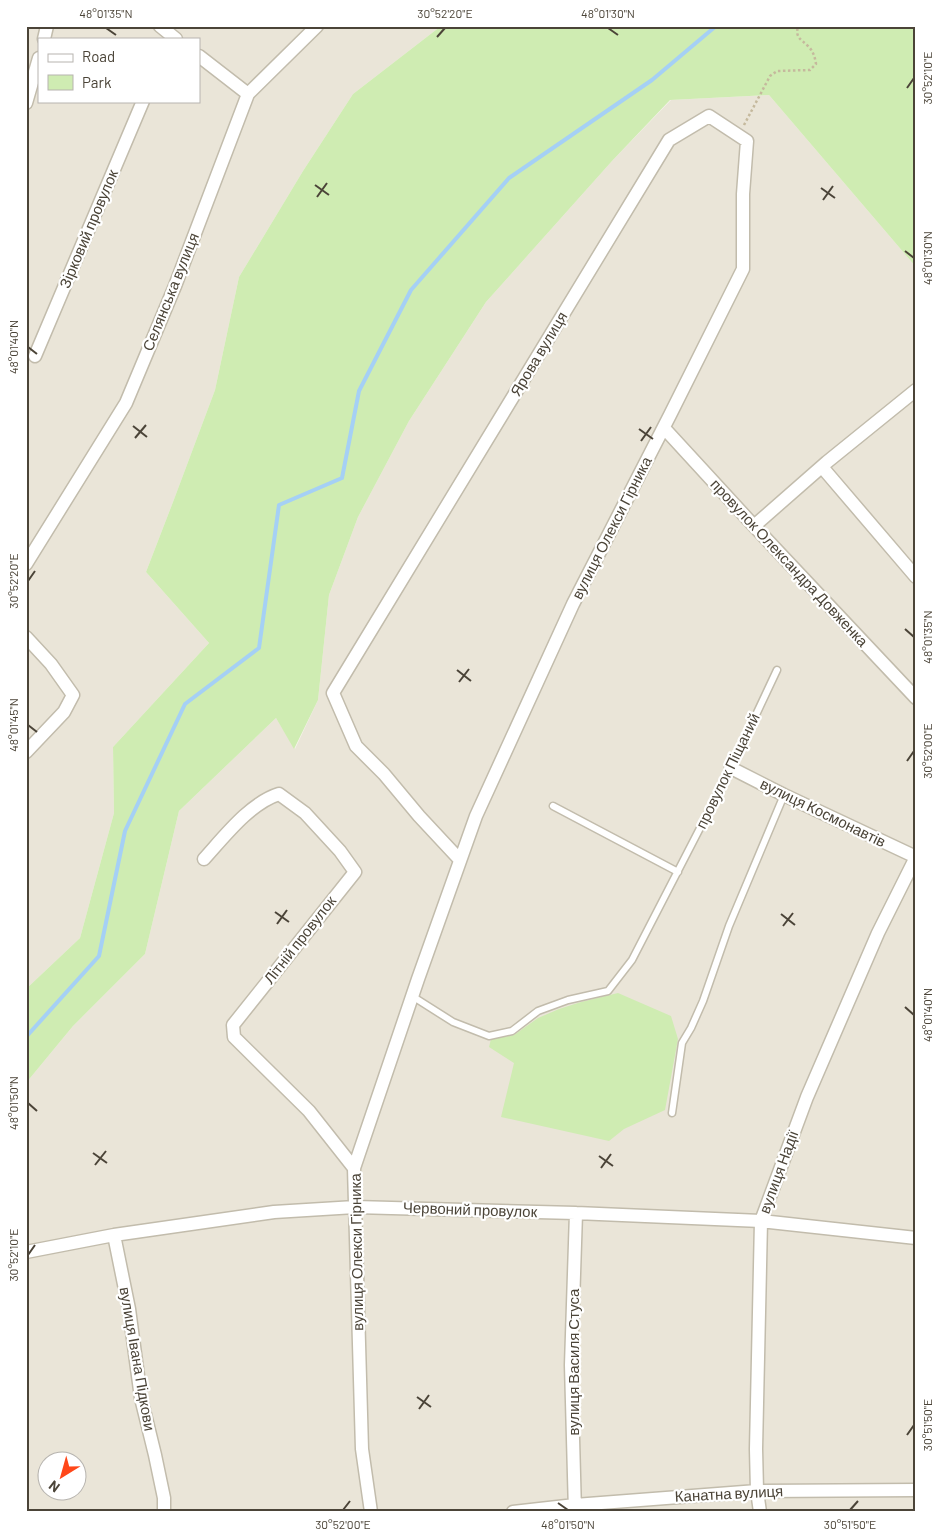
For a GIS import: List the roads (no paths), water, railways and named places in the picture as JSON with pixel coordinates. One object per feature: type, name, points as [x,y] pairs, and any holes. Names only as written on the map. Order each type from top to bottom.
[{"type":"street","points":[[160,26],[172,38]]},
{"type":"street","name":"Селянська вулиця","points":[[26,564],[126,403],[175,286],[248,94],[317,26]]},
{"type":"street","points":[[200,57],[248,94]]},
{"type":"street","points":[[26,103],[38,61]]},
{"type":"street","name":"Зірковий провулок","points":[[35,356],[143,102]]},
{"type":"street","name":"Ярова вулиця","points":[[460,860],[384,774],[356,746],[334,693],[669,140],[709,116],[739,135]]},
{"type":"street","name":"вулиця Олекси Гірника","points":[[371,1512],[362,1449],[354,1168],[412,996],[476,816],[573,604],[744,269],[743,194],[747,141],[739,135]]},
{"type":"street","points":[[754,526],[822,466],[916,390]]},
{"type":"street","name":"провулок Олександра Довженка","points":[[664,428],[916,698]]},
{"type":"street","points":[[822,466],[916,577]]},
{"type":"street","points":[[26,637],[74,695],[64,712],[26,752]]},
{"type":"street","name":"вулиця Космонавтів","points":[[731,768],[916,857]]},
{"type":"street","name":"Літній провулок","points":[[204,859],[231,829],[255,807],[270,796],[279,794],[305,813],[340,851],[355,872],[233,1025],[234,1037],[309,1111],[354,1168]]},
{"type":"street","name":"вулиця Надії","points":[[760,1512],[757,1491],[756,1449],[761,1221],[807,1097],[878,933],[916,857]]},
{"type":"street","name":"Червоний провулок","points":[[26,1252],[114,1235],[274,1212],[355,1207],[576,1213],[761,1221],[916,1238]]},
{"type":"street","name":"вулиця Василя Стуса","points":[[575,1508],[571,1365],[576,1213]]},
{"type":"street","name":"вулиця Івана Підкови","points":[[114,1235],[129,1309],[141,1398],[164,1498],[164,1512]]},
{"type":"street","name":"Канатна вулиця","points":[[513,1512],[757,1491],[916,1490]]},
{"type":"lane","name":"провулок Піщаний","points":[[412,996],[453,1022],[489,1036],[512,1031],[538,1011],[568,1000],[608,990],[632,960],[731,768],[777,670]]},
{"type":"lane","points":[[672,1113],[682,1043],[703,1001],[729,926],[784,795]]},
{"type":"lane","points":[[553,806],[678,872]]},
{"type":"waterway","points":[[26,1037],[99,956],[125,831],[185,704],[259,648],[279,505],[342,478],[359,391],[411,290],[509,178],[652,80],[716,26]]}]
